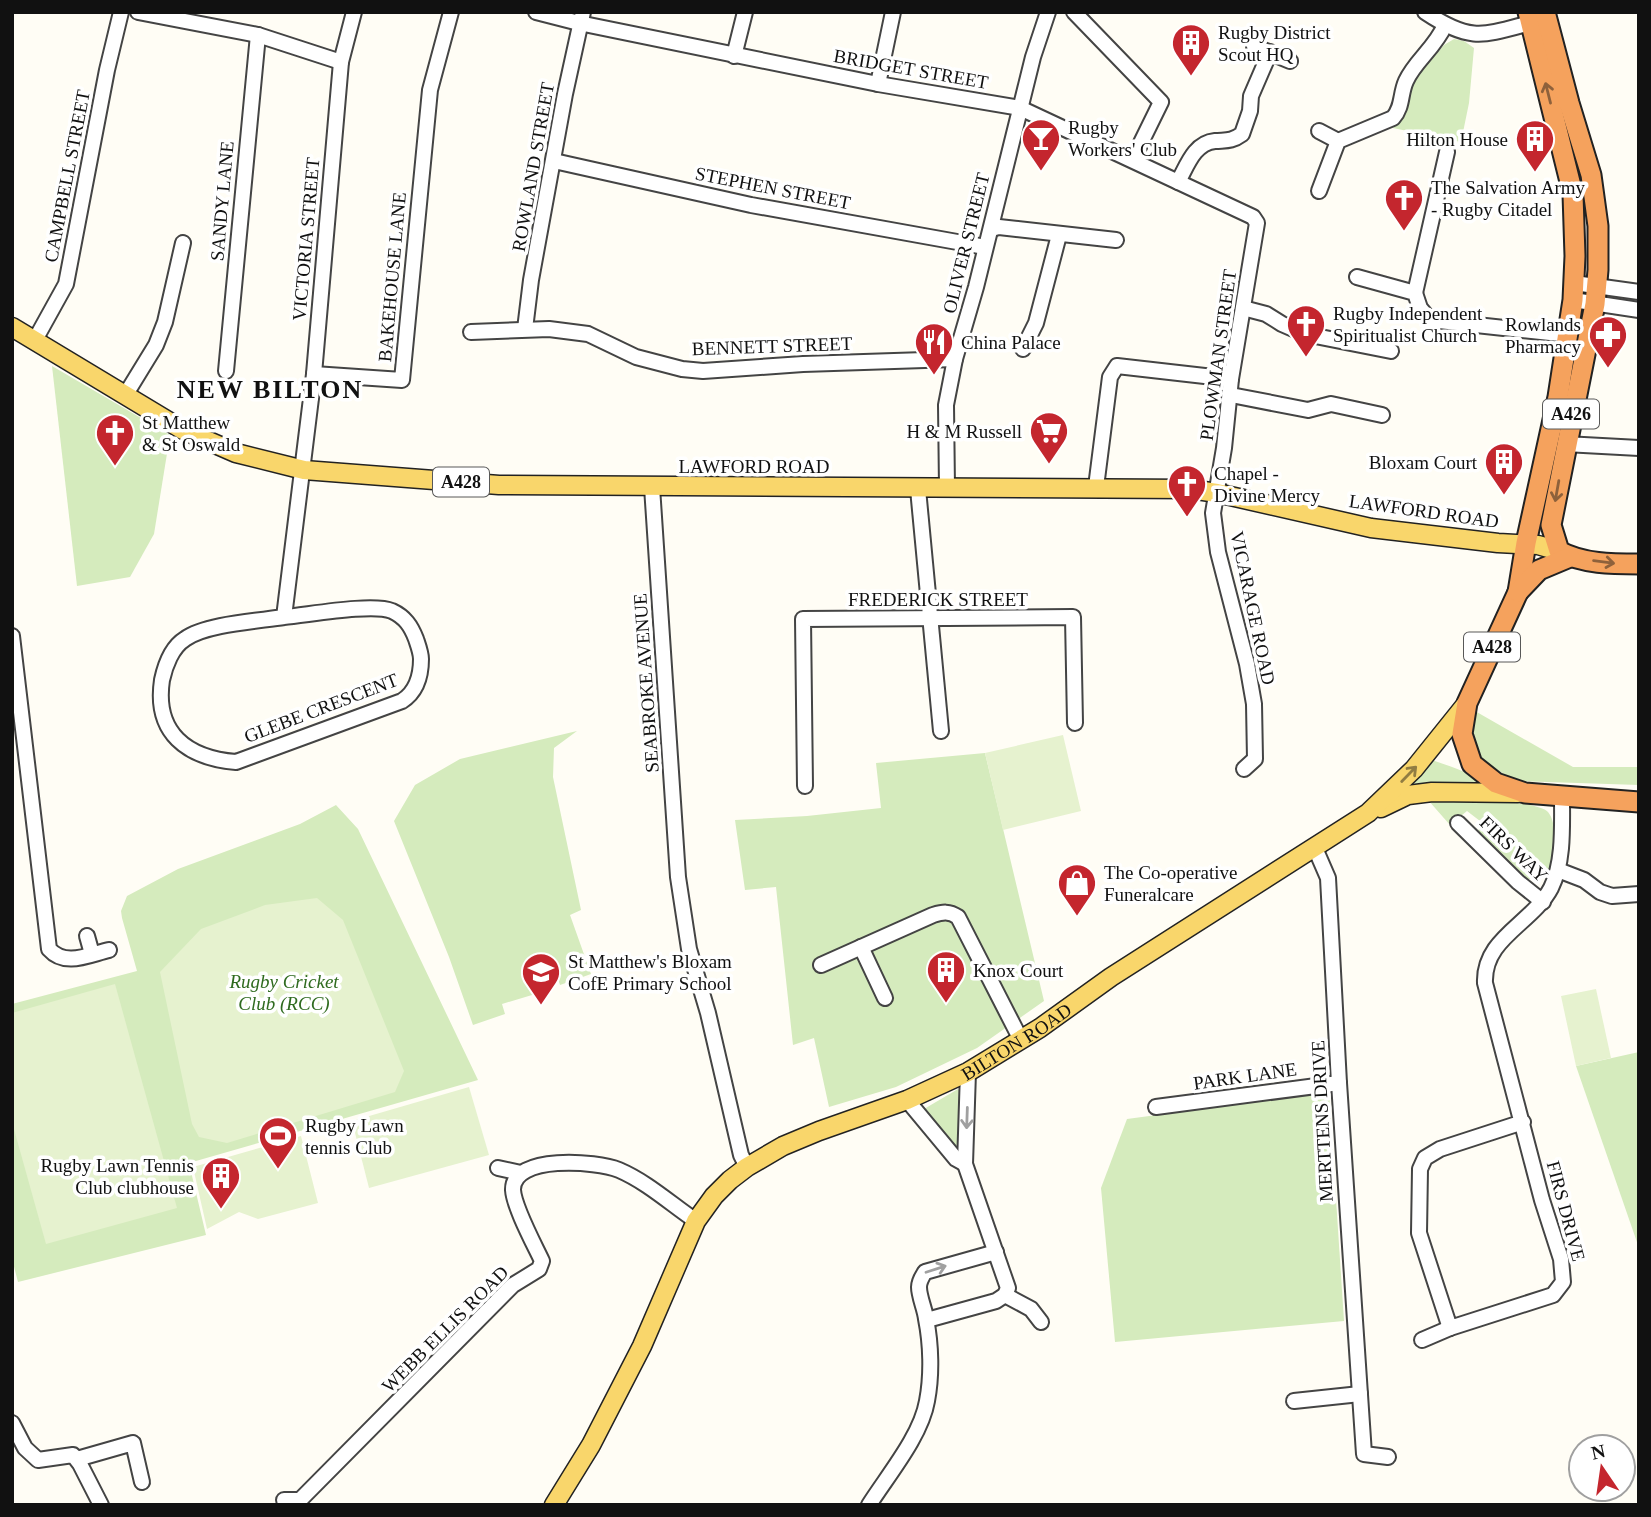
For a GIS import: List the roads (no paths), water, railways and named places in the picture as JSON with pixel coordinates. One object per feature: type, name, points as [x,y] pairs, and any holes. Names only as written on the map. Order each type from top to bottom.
[{"type":"highway","name":"A426","points":[[1526,543],[1558,397],[1569,335],[1573,292],[1573,194],[1534,16]]},
{"type":"highway","name":"A426","points":[[1534,16],[1591,175],[1598,226],[1596,295],[1550,525],[1565,554]]},
{"type":"highway","name":"BILTON ROAD","points":[[1467,703],[1518,592],[1526,543]]},
{"type":"highway","name":"BILTON ROAD","points":[[1518,592],[1539,570],[1565,554]]},
{"type":"highway","name":"A428","points":[[1565,554],[1607,564],[1639,564]]},
{"type":"highway","name":"A428","points":[[1467,703],[1462,734],[1472,764],[1496,783],[1525,793],[1639,802]]},
{"type":"main road","name":"LAWFORD ROAD","points":[[12,327],[183,430],[236,453],[303,470],[499,485],[1190,489],[1371,528],[1498,543],[1526,543]]},
{"type":"main road","name":"A428","points":[[1526,543],[1565,554]]},
{"type":"main road","name":"BILTON ROAD","points":[[554,1505],[591,1445],[642,1346],[695,1221],[714,1196],[747,1167],[783,1146],[907,1100],[968,1072],[1021,1040],[1111,977],[1368,813],[1413,769],[1467,703]]},
{"type":"main road","points":[[1368,813],[1408,795],[1432,792],[1525,793]]},
{"type":"street","name":"CAMPBELL STREET","points":[[35,340],[66,284],[107,70],[121,12]]},
{"type":"street","points":[[138,12],[258,35],[341,62]]},
{"type":"street","name":"VICTORIA STREET","points":[[303,470],[341,62],[354,12]]},
{"type":"street","name":"BAKEHOUSE LANE","points":[[314,374],[402,380],[430,90],[451,12]]},
{"type":"street","name":"BRIDGET STREET","points":[[536,12],[581,18],[734,56],[1020,108],[1253,217],[1257,223]]},
{"type":"street","points":[[734,56],[745,12]]},
{"type":"street","points":[[878,84],[893,12]]},
{"type":"street","name":"OLIVER STREET","points":[[947,488],[946,405],[955,359],[991,229],[1033,57],[1048,12]]},
{"type":"street","points":[[1074,12],[1161,102],[1133,159]]},
{"type":"street","points":[[1425,12],[1445,25],[1478,36],[1534,16]]},
{"type":"street","name":"ROWLAND STREET","points":[[525,329],[531,280],[581,18]]},
{"type":"street","points":[[1319,191],[1338,141],[1393,118],[1399,111],[1404,83],[1438,40],[1445,25]]},
{"type":"street","name":"SANDY LANE","points":[[226,371],[258,35]]},
{"type":"street","points":[[1254,46],[1290,61]]},
{"type":"street","points":[[1178,182],[1200,146],[1214,141],[1228,142],[1242,134],[1250,111],[1251,96],[1270,52]]},
{"type":"street","points":[[1319,131],[1338,141]]},
{"type":"street","points":[[1447,152],[1415,293],[1420,308],[1430,320],[1569,335]]},
{"type":"street","name":"STEPHEN STREET","points":[[554,161],[763,207],[985,247]]},
{"type":"street","name":"PLOWMAN STREET","points":[[1217,493],[1231,379],[1257,223]]},
{"type":"street","points":[[991,229],[999,227],[1116,240]]},
{"type":"street","points":[[1023,349],[1036,323],[1059,235]]},
{"type":"street","points":[[126,394],[156,345],[165,322],[183,243]]},
{"type":"street","points":[[1357,277],[1415,293]]},
{"type":"street","points":[[1573,292],[1596,295],[1639,292]]},
{"type":"street","points":[[1596,295],[1639,310]]},
{"type":"street","points":[[1243,308],[1266,314],[1306,334],[1391,351]]},
{"type":"street","name":"BENNETT STREET","points":[[471,332],[549,329],[588,334],[636,357],[682,369],[703,371],[803,364],[955,359]]},
{"type":"street","points":[[1096,487],[1110,377],[1118,366],[1231,379]]},
{"type":"street","points":[[1231,394],[1308,411],[1331,404],[1382,415]]},
{"type":"street","points":[[1565,444],[1639,449]]},
{"type":"street","points":[[284,617],[303,470]]},
{"type":"street","name":"SEABROKE AVENUE","points":[[652,487],[678,877],[689,949],[708,1013],[741,1155],[747,1167]]},
{"type":"street","points":[[918,489],[941,731]]},
{"type":"street","name":"VICARAGE ROAD","points":[[1217,493],[1213,513],[1218,552],[1247,664],[1254,704],[1255,759],[1244,769]]},
{"type":"street","name":"GLEBE CRESCENT","points":[[374,608],[390,610],[405,619],[412,627],[422,657],[418,680],[412,694],[402,701],[236,762],[196,754],[172,734],[164,720],[160,697],[165,665],[184,639],[203,630],[284,617],[374,608]]},
{"type":"street","name":"FREDERICK STREET","points":[[805,786],[803,618],[930,620],[1073,617],[1075,723]]},
{"type":"street","points":[[12,636],[49,949],[58,958],[67,960],[109,950]]},
{"type":"street","name":"FIRS DRIVE","points":[[1450,1328],[1553,1295],[1563,1282],[1561,1259],[1542,1199],[1485,983],[1485,970],[1493,949],[1543,902],[1558,870],[1562,797]]},
{"type":"street","name":"FIRS WAY","points":[[1458,822],[1543,902]]},
{"type":"street","name":"MERTTENS DRIVE","points":[[1315,848],[1328,878],[1364,1454],[1388,1457]]},
{"type":"street","points":[[1558,870],[1584,880],[1600,892],[1612,896],[1639,894]]},
{"type":"street","points":[[821,965],[933,915],[952,913],[958,917],[1021,1040]]},
{"type":"street","points":[[87,936],[92,954]]},
{"type":"street","points":[[861,947],[885,998]]},
{"type":"street","points":[[927,1320],[996,1301],[1005,1295],[1008,1288],[965,1164],[968,1072]]},
{"type":"street","name":"PARK LANE","points":[[1157,1107],[1339,1083]]},
{"type":"street","points":[[907,1100],[956,1159],[965,1164]]},
{"type":"street","points":[[1422,1340],[1450,1328],[1419,1233],[1420,1169],[1425,1158],[1440,1149],[1523,1122]]},
{"type":"street","points":[[498,1168],[521,1173],[541,1164],[592,1164],[616,1169],[634,1177],[695,1221]]},
{"type":"street","name":"WEBB ELLIS ROAD","points":[[284,1500],[300,1500],[513,1284],[538,1269],[542,1261],[513,1189],[521,1173]]},
{"type":"street","points":[[869,1505],[924,1417],[930,1366],[927,1320],[919,1288],[925,1272],[996,1252]]},
{"type":"street","points":[[1005,1295],[1031,1309],[1041,1322]]},
{"type":"street","points":[[1294,1401],[1360,1394]]},
{"type":"street","points":[[12,1423],[25,1448],[37,1460],[73,1455],[101,1505]]},
{"type":"street","points":[[77,1459],[133,1443],[142,1482]]},
{"type":"place","name":"Rugby District Scout HQ","points":[[1191,77]]},
{"type":"place","name":"Rugby Workers' Club","points":[[1041,172]]},
{"type":"place","name":"Hilton House","points":[[1535,173]]},
{"type":"place","name":"The Salvation Army - Rugby Citadel","points":[[1404,232]]},
{"type":"place","name":"Rugby Independent Spiritualist Church","points":[[1306,358]]},
{"type":"place","name":"Rowlands Pharmacy","points":[[1608,369]]},
{"type":"place","name":"China Palace","points":[[934,376]]},
{"type":"place","name":"H & M Russell","points":[[1049,465]]},
{"type":"place","name":"St Matthew & St Oswald","points":[[115,467]]},
{"type":"place","name":"Bloxam Court","points":[[1504,496]]},
{"type":"place","name":"Chapel - Divine Mercy","points":[[1187,518]]},
{"type":"place","name":"The Co-operative Funeralcare","points":[[1077,917]]},
{"type":"place","name":"Knox Court","points":[[946,1004]]},
{"type":"place","name":"St Matthew's Bloxam CofE Primary School","points":[[541,1006]]},
{"type":"place","name":"Rugby Lawn tennis Club","points":[[278,1170]]},
{"type":"place","name":"Rugby Lawn Tennis Club clubhouse","points":[[221,1210]]},
{"type":"district","name":"NEW BILTON","points":[[270,389]]},
{"type":"park label","name":"Rugby Cricket Club (RCC)","points":[[284,992]]}]
